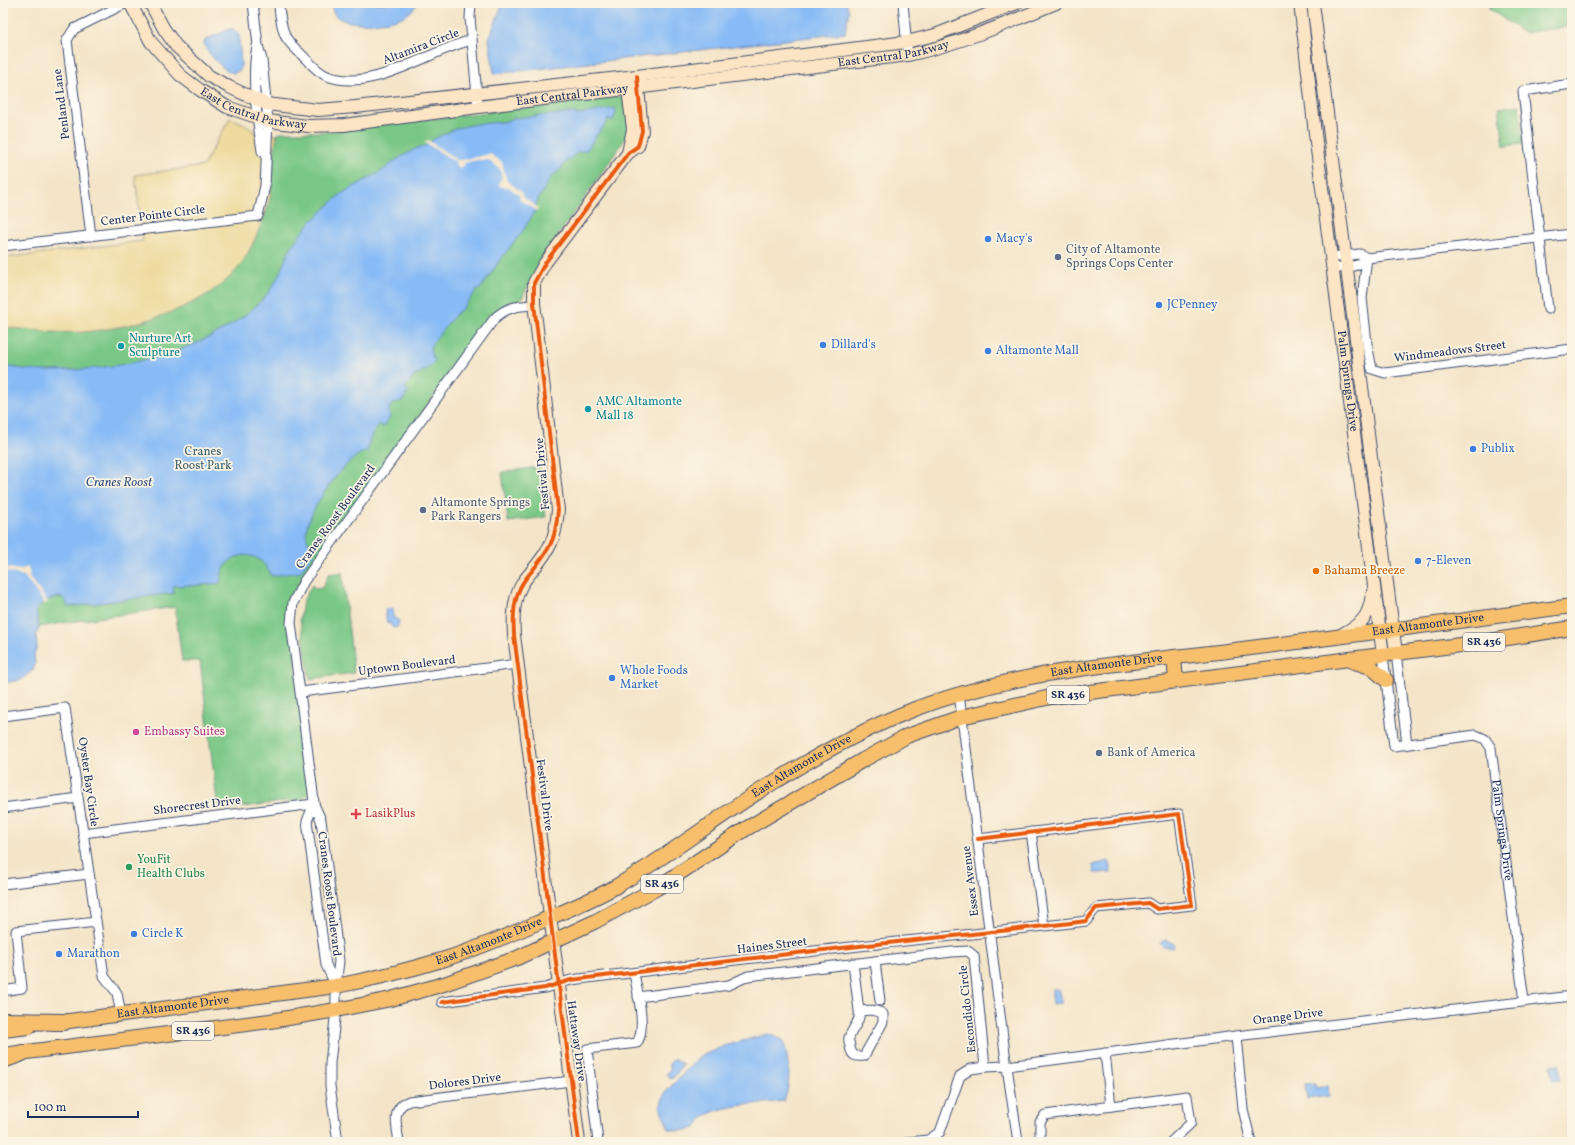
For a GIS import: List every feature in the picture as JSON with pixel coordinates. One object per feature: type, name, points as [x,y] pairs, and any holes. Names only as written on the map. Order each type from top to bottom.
[{"type":"highway","points":[[3,1021],[64,1022]]},
{"type":"highway","points":[[3,1060],[22,1053]]},
{"type":"main road","name":"East Central Parkway","points":[[130,3],[151,42],[180,75],[200,90],[227,107],[262,119],[308,126],[344,125],[478,107],[906,42],[934,34],[1017,3]]},
{"type":"main road","name":"East Central Parkway","points":[[150,3],[164,29],[176,46],[209,76],[229,88],[261,102],[318,110],[355,108],[477,94],[633,83],[908,56],[963,40],[1056,3]]},
{"type":"main road","name":"Palm Springs Drive","points":[[1300,3],[1374,584],[1387,631]]},
{"type":"main road","name":"Palm Springs Drive","points":[[1313,3],[1345,261],[1390,654]]},
{"type":"main road","name":"Festival Drive","points":[[553,942],[514,635],[515,605],[523,583],[551,544],[555,532],[558,510],[534,305],[534,283],[544,263],[628,153],[638,146],[642,131],[633,83]]},
{"type":"main road","points":[[1338,637],[1362,622],[1371,605],[1374,584]]},
{"type":"main road","name":"East Altamonte Drive","points":[[64,1022],[336,986],[381,977],[447,958],[500,939],[613,888],[663,857],[774,782],[834,747],[885,721],[959,694],[1012,681],[1068,670],[1387,631],[1572,606]]},
{"type":"main road","name":"SR 436","points":[[961,717],[1051,697],[1476,643],[1572,628]]},
{"type":"main road","points":[[1174,657],[1176,681]]},
{"type":"main road","points":[[1347,659],[1371,667],[1386,680]]},
{"type":"main road","name":"East Altamonte Drive","points":[[22,1053],[270,1021],[336,1010],[391,998],[444,984],[517,958],[594,922],[656,888],[744,830],[907,736],[961,717]]},
{"type":"main road","name":"Hattaway Drive","points":[[553,942],[579,1142]]},
{"type":"main road","name":"SR 436","points":[[3,1030],[64,1022]]},
{"type":"main road","name":"SR 436","points":[[3,1056],[22,1053]]},
{"type":"street","name":"Penland Lane","points":[[91,236],[67,40],[74,29],[126,3]]},
{"type":"street","name":"Center Pointe Circle","points":[[3,246],[258,216],[265,186],[261,102],[255,58],[258,45],[253,3]]},
{"type":"street","name":"Altamira Circle","points":[[279,3],[286,38],[311,65],[325,75],[337,78],[353,80],[388,74],[455,44],[472,40]]},
{"type":"street","name":"Altamira Circle","points":[[471,3],[470,18],[478,107]]},
{"type":"street","points":[[903,3],[908,56]]},
{"type":"street","points":[[1548,309],[1523,91],[1572,84]]},
{"type":"street","points":[[1332,263],[1345,261],[1363,263],[1367,258],[1572,234]]},
{"type":"street","name":"Windmeadows Street","points":[[1367,258],[1362,298],[1367,344],[1372,369],[1385,373],[1572,349]]},
{"type":"street","name":"Cranes Roost Boulevard","points":[[338,1142],[330,1086],[330,1063],[336,1010],[336,986],[339,961],[321,820],[314,804],[293,635],[292,613],[298,592],[304,581],[494,319],[505,310],[513,307],[534,305]]},
{"type":"street","name":"Palm Springs Drive","points":[[1390,654],[1386,680],[1394,746],[1476,736],[1486,739],[1491,748],[1524,1001]]},
{"type":"street","name":"Palm Springs Drive","points":[[1390,654],[1407,744]]},
{"type":"street","name":"Uptown Boulevard","points":[[300,692],[517,664]]},
{"type":"street","name":"Essex Avenue","points":[[959,694],[1018,1142]]},
{"type":"street","name":"Oyster Bay Circle","points":[[3,716],[65,708],[104,976],[117,993],[121,1015]]},
{"type":"street","points":[[3,808],[78,798]]},
{"type":"street","name":"Cranes Roost Boulevard","points":[[314,804],[307,820],[326,965],[336,986]]},
{"type":"street","name":"Shorecrest Drive","points":[[83,833],[314,804]]},
{"type":"street","name":"Haines Street","points":[[442,1002],[545,988],[571,980],[958,934],[990,933],[1086,921],[1096,908],[1148,903],[1157,909],[1192,905],[1179,814],[1032,832]]},
{"type":"street","points":[[978,838],[1032,832],[1044,926]]},
{"type":"street","points":[[3,884],[89,874]]},
{"type":"street","points":[[3,991],[22,988],[16,931],[96,922]]},
{"type":"street","name":"Escondido Circle","points":[[638,997],[729,985],[748,976],[875,960],[968,951],[974,956],[986,1067]]},
{"type":"street","points":[[875,960],[880,1001]]},
{"type":"street","points":[[853,963],[859,1011],[859,1019],[849,1039],[851,1054],[854,1056],[864,1056],[883,1022],[883,1014],[879,1011],[859,1011]]},
{"type":"street","points":[[598,1142],[587,1049],[637,1043],[640,1038],[641,1021],[634,973]]},
{"type":"street","name":"Orange Drive","points":[[1007,1066],[1236,1036],[1572,996]]},
{"type":"street","points":[[1236,1036],[1243,1109],[1251,1142]]},
{"type":"street","points":[[1105,1053],[1111,1106]]},
{"type":"street","name":"Escondido Circle","points":[[908,1142],[928,1140],[940,1132],[960,1076],[971,1069],[1007,1066]]},
{"type":"street","name":"Dolores Drive","points":[[399,1142],[396,1117],[402,1104],[409,1101],[571,1080]]},
{"type":"street","points":[[1040,1142],[1040,1122],[1045,1115],[1187,1096],[1191,1123],[1171,1142]]},
{"type":"green space","points":[[1492,3],[1572,3],[1572,26],[1524,33],[1488,8],[1490,8]]},
{"type":"green space","name":"Cranes Roost","points":[[621,96],[629,103],[630,132],[539,263],[521,300],[507,303],[492,314],[294,591],[289,604],[310,791],[308,795],[300,800],[218,810],[200,661],[182,661],[175,607],[23,630],[3,623],[3,326],[62,332],[82,332],[111,328],[151,319],[172,312],[192,303],[210,292],[226,280],[239,266],[247,255],[257,233],[269,201],[277,135],[281,132],[323,132]]},
{"type":"green space","points":[[1519,105],[1524,144],[1504,146],[1499,108]]},
{"type":"green space","points":[[539,467],[546,517],[508,522],[502,472]]},
{"type":"green space","points":[[342,572],[354,673],[310,679],[300,619],[303,601],[312,585],[316,589],[322,588],[329,574]]},
{"type":"sand","points":[[230,118],[248,126],[255,134],[277,135],[271,190],[266,212],[247,255],[239,267],[226,281],[210,293],[192,303],[172,312],[131,324],[82,332],[41,331],[3,326],[3,258],[143,241],[135,175],[203,166]]},
{"type":"water","points":[[331,3],[418,3],[411,11],[402,17],[376,23],[355,23],[345,21],[338,17],[333,12]]},
{"type":"water","points":[[505,3],[846,3],[849,11],[845,33],[494,74],[489,39],[501,8]]},
{"type":"water","points":[[232,28],[239,35],[241,65],[240,70],[234,73],[226,70],[216,62],[205,48],[204,44],[205,40]]},
{"type":"water","name":"Cranes Roost","points":[[615,108],[616,113],[612,121],[608,119],[587,150],[578,152],[551,177],[538,199],[534,213],[522,232],[502,257],[480,289],[477,290],[461,310],[457,312],[434,341],[430,348],[430,352],[435,360],[431,366],[413,377],[405,388],[409,391],[402,401],[393,403],[389,408],[390,417],[383,427],[379,424],[371,436],[367,451],[358,455],[339,473],[320,499],[313,511],[306,532],[310,545],[315,551],[300,572],[271,576],[266,566],[259,559],[251,556],[242,556],[234,558],[227,564],[222,572],[220,583],[173,586],[174,593],[68,607],[66,601],[62,597],[51,599],[44,602],[36,610],[38,626],[36,635],[37,647],[34,655],[35,664],[33,670],[21,680],[3,683],[3,366],[48,371],[104,367],[162,356],[189,346],[215,334],[240,319],[261,301],[276,281],[288,253],[296,239],[312,220],[341,194],[382,171],[396,160],[415,149],[425,146],[434,139],[457,128],[476,124],[504,122],[514,118],[573,113],[576,113],[576,115]]},
{"type":"water","points":[[393,608],[393,618],[399,621],[396,628],[392,627],[390,623],[387,624],[385,609]]},
{"type":"water","points":[[1109,861],[1111,873],[1094,873],[1093,865]]},
{"type":"water","points":[[1166,940],[1174,944],[1174,947],[1163,947],[1160,944]]},
{"type":"water","points":[[1052,989],[1058,989],[1062,1003],[1052,1004]]},
{"type":"water","points":[[768,1034],[783,1040],[785,1048],[789,1078],[784,1101],[728,1108],[708,1115],[700,1121],[696,1128],[679,1131],[669,1129],[660,1107],[665,1093],[699,1057],[724,1046]]},
{"type":"water","points":[[674,1058],[683,1065],[672,1079],[666,1074],[671,1068],[668,1066]]},
{"type":"water","points":[[1559,1064],[1561,1080],[1553,1081],[1551,1065]]},
{"type":"water","points":[[1315,1083],[1316,1088],[1327,1086],[1329,1096],[1307,1099],[1305,1084]]},
{"type":"pier","points":[[428,140],[457,160],[490,154],[502,162],[507,181],[522,192],[523,197],[538,208],[537,211],[520,200],[519,195],[507,186],[506,188],[499,186],[500,179],[502,179],[500,169],[488,160],[478,160],[464,163],[465,165],[459,169],[455,164],[456,162],[425,143]]},
{"type":"pier","points":[[3,567],[21,570],[28,567],[30,575],[28,576],[48,602],[45,604],[24,576],[3,571]]},
{"type":"cycle path","points":[[579,1142],[514,635],[514,614],[520,587],[546,553],[553,539],[558,510],[534,303],[534,283],[545,263],[628,153],[638,146],[642,131],[637,76]]},
{"type":"cycle path","points":[[442,1002],[545,988],[571,980],[1086,921],[1096,908],[1148,903],[1157,909],[1192,905],[1179,814],[978,839]]},
{"type":"place","name":"Macy's","points":[[988,239]]},
{"type":"place","name":"City of Altamonte Springs Cops Center","points":[[1058,257]]},
{"type":"place","name":"JCPenney","points":[[1159,305]]},
{"type":"place","name":"Dillard's","points":[[823,345]]},
{"type":"place","name":"Nurture Art Sculpture","points":[[121,346]]},
{"type":"place","name":"Altamonte Mall","points":[[988,351]]},
{"type":"place","name":"AMC Altamonte Mall 18","points":[[588,409]]},
{"type":"place","name":"Publix","points":[[1473,449]]},
{"type":"place","name":"Altamonte Springs Park Rangers","points":[[423,510]]},
{"type":"place","name":"7-Eleven","points":[[1418,561]]},
{"type":"place","name":"Bahama Breeze","points":[[1316,571]]},
{"type":"place","name":"Whole Foods Market","points":[[612,678]]},
{"type":"place","name":"Embassy Suites","points":[[136,732]]},
{"type":"place","name":"Bank of America","points":[[1099,753]]},
{"type":"place","name":"LasikPlus","points":[[356,814]]},
{"type":"place","name":"YouFit Health Clubs","points":[[129,867]]},
{"type":"place","name":"Circle K","points":[[134,934]]},
{"type":"place","name":"Marathon","points":[[59,954]]},
{"type":"park label","name":"Cranes Roost Park","points":[[203,459]]}]
